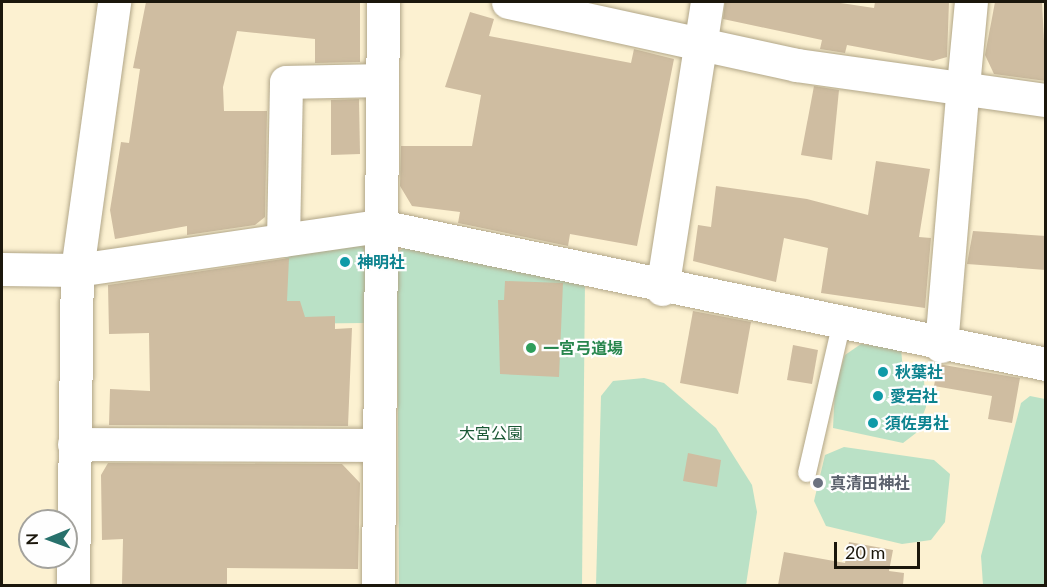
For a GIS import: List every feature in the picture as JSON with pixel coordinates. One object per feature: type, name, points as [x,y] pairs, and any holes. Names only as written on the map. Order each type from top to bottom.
[{"type":"street","points":[[73,585],[76,270],[114,2]]},
{"type":"street","points":[[378,585],[383,2]]},
{"type":"street","points":[[516,2],[700,48],[1046,100]]},
{"type":"street","points":[[662,289],[706,2]]},
{"type":"street","points":[[941,346],[971,2]]},
{"type":"street","points":[[283,240],[286,82],[382,80]]},
{"type":"street","points":[[2,269],[76,270],[380,226],[662,289],[941,346],[1046,364]]},
{"type":"street","points":[[74,444],[379,445]]},
{"type":"lane","points":[[807,472],[841,326]]},
{"type":"green space","points":[[366,237],[365,323],[268,324],[288,278],[283,240]]},
{"type":"green space","name":"大宮公園","points":[[410,243],[585,281],[582,585],[399,585],[397,253]]},
{"type":"green space","points":[[861,344],[901,349],[903,370],[924,381],[926,407],[916,433],[903,443],[833,428],[835,387],[845,355]]},
{"type":"green space","points":[[644,378],[664,383],[716,428],[752,485],[757,512],[746,585],[596,586],[601,396],[613,381]]},
{"type":"green space","points":[[1030,396],[1045,399],[1045,585],[983,585],[981,556],[1021,403]]},
{"type":"green space","points":[[844,447],[934,460],[950,474],[945,522],[931,540],[902,544],[826,526],[814,501],[825,455]]},
{"type":"building","points":[[146,2],[360,2],[360,62],[315,63],[315,39],[237,31],[223,87],[224,111],[267,111],[265,217],[255,225],[187,235],[187,226],[115,239],[110,210],[121,142],[129,143],[140,69],[133,68]]},
{"type":"building","points":[[725,2],[834,2],[874,8],[875,2],[949,2],[947,57],[933,61],[847,45],[845,53],[820,49],[822,40],[723,19]]},
{"type":"building","points":[[995,2],[1042,2],[1046,81],[994,74],[985,55]]},
{"type":"building","points":[[470,12],[494,19],[489,36],[631,63],[634,49],[674,59],[637,246],[570,234],[568,246],[458,223],[460,212],[412,206],[400,186],[401,146],[472,146],[481,95],[445,87]]},
{"type":"building","points":[[814,86],[839,90],[832,160],[801,155]]},
{"type":"building","points":[[359,99],[360,154],[331,155],[331,100]]},
{"type":"building","points":[[876,161],[930,169],[919,237],[931,238],[925,308],[821,293],[828,248],[784,238],[776,282],[693,261],[698,225],[711,227],[716,186],[807,199],[868,215]]},
{"type":"building","points":[[973,231],[1046,236],[1046,270],[967,264]]},
{"type":"building","points":[[289,258],[287,301],[300,301],[305,317],[335,316],[335,329],[352,328],[348,426],[109,425],[110,389],[150,391],[149,333],[109,334],[108,285]]},
{"type":"building","name":"一宮弓道場","points":[[505,281],[563,283],[559,377],[500,374],[498,300],[504,300]]},
{"type":"building","points":[[693,311],[751,322],[738,394],[680,383]]},
{"type":"building","points":[[793,345],[818,350],[812,384],[787,380]]},
{"type":"building","points":[[938,364],[1020,378],[1012,423],[988,419],[992,396],[934,386]]},
{"type":"building","points":[[688,453],[721,460],[717,487],[683,481]]},
{"type":"building","points":[[108,463],[342,464],[360,483],[358,569],[227,568],[227,584],[122,584],[123,539],[102,540],[101,475]]},
{"type":"building","points":[[849,542],[893,550],[889,571],[904,573],[903,585],[778,585],[784,552],[845,563]]},
{"type":"place","name":"神明社","points":[[345,262]]},
{"type":"place","name":"一宮弓道場","points":[[531,348]]},
{"type":"place","name":"秋葉社","points":[[883,372]]},
{"type":"place","name":"愛宕社","points":[[878,396]]},
{"type":"place","name":"須佐男社","points":[[873,423]]},
{"type":"place","name":"真清田神社","points":[[818,483]]}]
